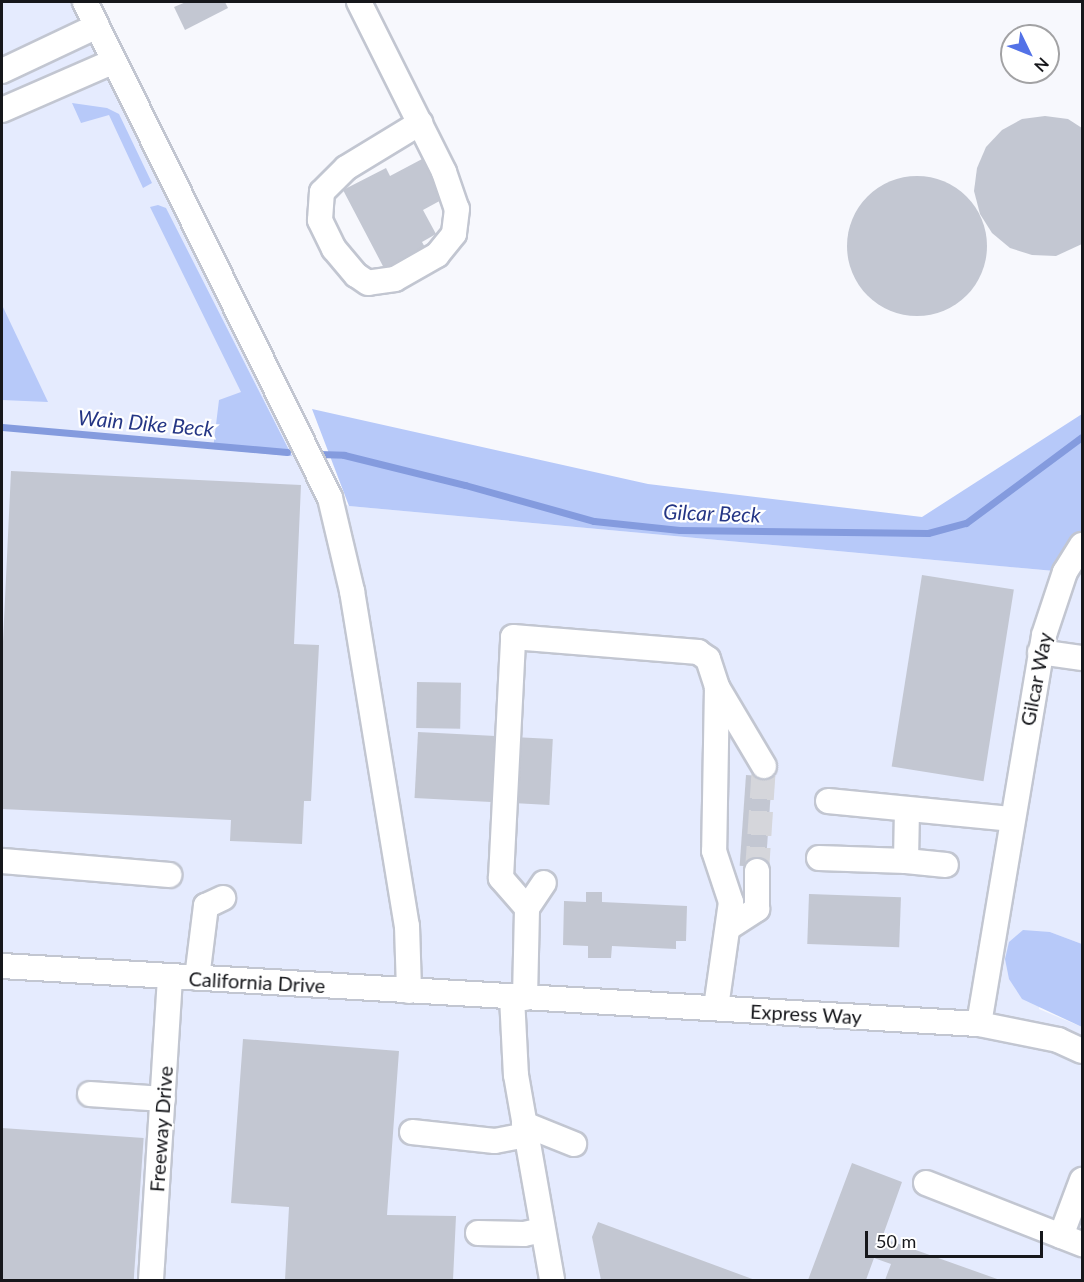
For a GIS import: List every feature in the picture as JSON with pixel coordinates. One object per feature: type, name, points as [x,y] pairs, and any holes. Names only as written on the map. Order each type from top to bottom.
[{"type":"street","points":[[85,2],[330,498],[352,591],[407,926],[409,991]]},
{"type":"street","points":[[359,2],[420,123],[455,196],[454,234],[425,265],[388,281],[368,282],[356,275],[334,249],[320,220],[322,192],[346,168],[420,123]]},
{"type":"street","points":[[2,71],[97,26]]},
{"type":"street","points":[[2,110],[114,61]]},
{"type":"street","name":"Gilcar Way","points":[[979,1024],[1010,819],[1040,652],[1053,599],[1083,545]]},
{"type":"street","points":[[527,908],[501,878],[513,637],[698,652],[708,659],[717,687],[765,766]]},
{"type":"street","points":[[1040,652],[1083,658]]},
{"type":"street","points":[[716,1008],[731,902],[714,851],[717,687]]},
{"type":"street","points":[[828,801],[1010,819]]},
{"type":"street","points":[[906,861],[907,810]]},
{"type":"street","points":[[819,858],[946,865]]},
{"type":"street","points":[[2,861],[169,875]]},
{"type":"street","points":[[728,928],[757,909],[757,871]]},
{"type":"street","points":[[544,884],[527,908],[519,997],[516,1075],[552,1281]]},
{"type":"street","points":[[197,978],[206,906],[224,898]]},
{"type":"street","name":"California Drive","points":[[2,966],[519,997]]},
{"type":"street","name":"Freeway Drive","points":[[152,1281],[170,977]]},
{"type":"street","name":"Express Way","points":[[519,997],[979,1024],[1058,1040],[1083,1051]]},
{"type":"street","points":[[90,1095],[163,1100]]},
{"type":"street","points":[[412,1132],[495,1141],[525,1129],[574,1144]]},
{"type":"street","points":[[926,1183],[1072,1240],[1083,1180]]},
{"type":"street","points":[[478,1233],[525,1234],[543,1230]]},
{"type":"shaded area","points":[[2,2],[85,2],[330,498],[349,506],[1064,572],[1082,545],[1082,944],[1050,932],[1039,1009],[1082,1027],[1082,1280],[2,1280]]},
{"type":"shaded area","points":[[72,103],[107,108],[119,114],[152,183],[143,188],[109,115],[81,123]]},
{"type":"shaded area","points":[[158,205],[166,208],[292,456],[213,449],[219,400],[241,392],[150,207]]},
{"type":"shaded area","points":[[2,305],[48,402],[2,400]]},
{"type":"shaded area","points":[[312,409],[648,484],[922,517],[1082,414],[1082,545],[1065,572],[349,506]]},
{"type":"shaded area","points":[[1023,930],[1050,932],[1082,944],[1082,1027],[1022,999],[1009,979],[1005,959],[1009,942]]},
{"type":"building","points":[[186,2],[225,2],[228,8],[185,30],[174,7]]},
{"type":"building","points":[[1045,116],[1068,119],[1082,128],[1082,244],[1056,256],[1032,255],[1010,248],[992,233],[980,214],[974,191],[977,168],[986,147],[1002,130],[1022,119]]},
{"type":"building","points":[[424,158],[445,198],[423,210],[436,234],[422,242],[426,249],[385,270],[343,190],[386,168],[390,176]]},
{"type":"building","points":[[917,176],[944,182],[956,188],[966,197],[975,207],[981,219],[987,246],[981,273],[975,285],[966,295],[956,304],[944,310],[917,316],[890,310],[878,304],[868,295],[859,285],[853,273],[847,246],[853,219],[859,207],[868,197],[878,188],[890,182]]},
{"type":"building","points":[[11,471],[301,485],[294,644],[319,645],[311,801],[304,801],[302,844],[230,841],[231,820],[2,809],[2,663]]},
{"type":"building","points":[[922,575],[1014,590],[984,781],[892,767]]},
{"type":"building","points":[[417,682],[461,683],[460,729],[416,728]]},
{"type":"building","points":[[418,732],[553,739],[549,805],[415,798]]},
{"type":"building","points":[[746,775],[772,777],[766,868],[740,866]]},
{"type":"building","points":[[586,892],[602,892],[602,902],[687,906],[686,941],[676,941],[676,949],[612,946],[611,958],[588,958],[588,946],[563,945],[564,901],[586,902]]},
{"type":"building","points":[[809,894],[901,897],[899,947],[807,944]]},
{"type":"building","points":[[243,1039],[399,1051],[387,1215],[456,1216],[453,1280],[285,1280],[289,1207],[231,1203]]},
{"type":"building","points":[[2,1128],[144,1138],[134,1280],[2,1280]]},
{"type":"building","points":[[852,1163],[902,1182],[882,1238],[1000,1280],[885,1280],[891,1264],[874,1258],[866,1280],[808,1280]]},
{"type":"building","points":[[598,1222],[755,1280],[601,1280],[592,1237]]},
{"type":"waterway","name":"Wain Dike Beck","points":[[2,427],[287,452]]},
{"type":"waterway","name":"Gilcar Beck","points":[[319,454],[344,455],[465,485],[594,521],[680,530],[928,533],[966,523],[1082,437]]},
{"type":"tunnel","points":[[757,871],[764,766]]}]
